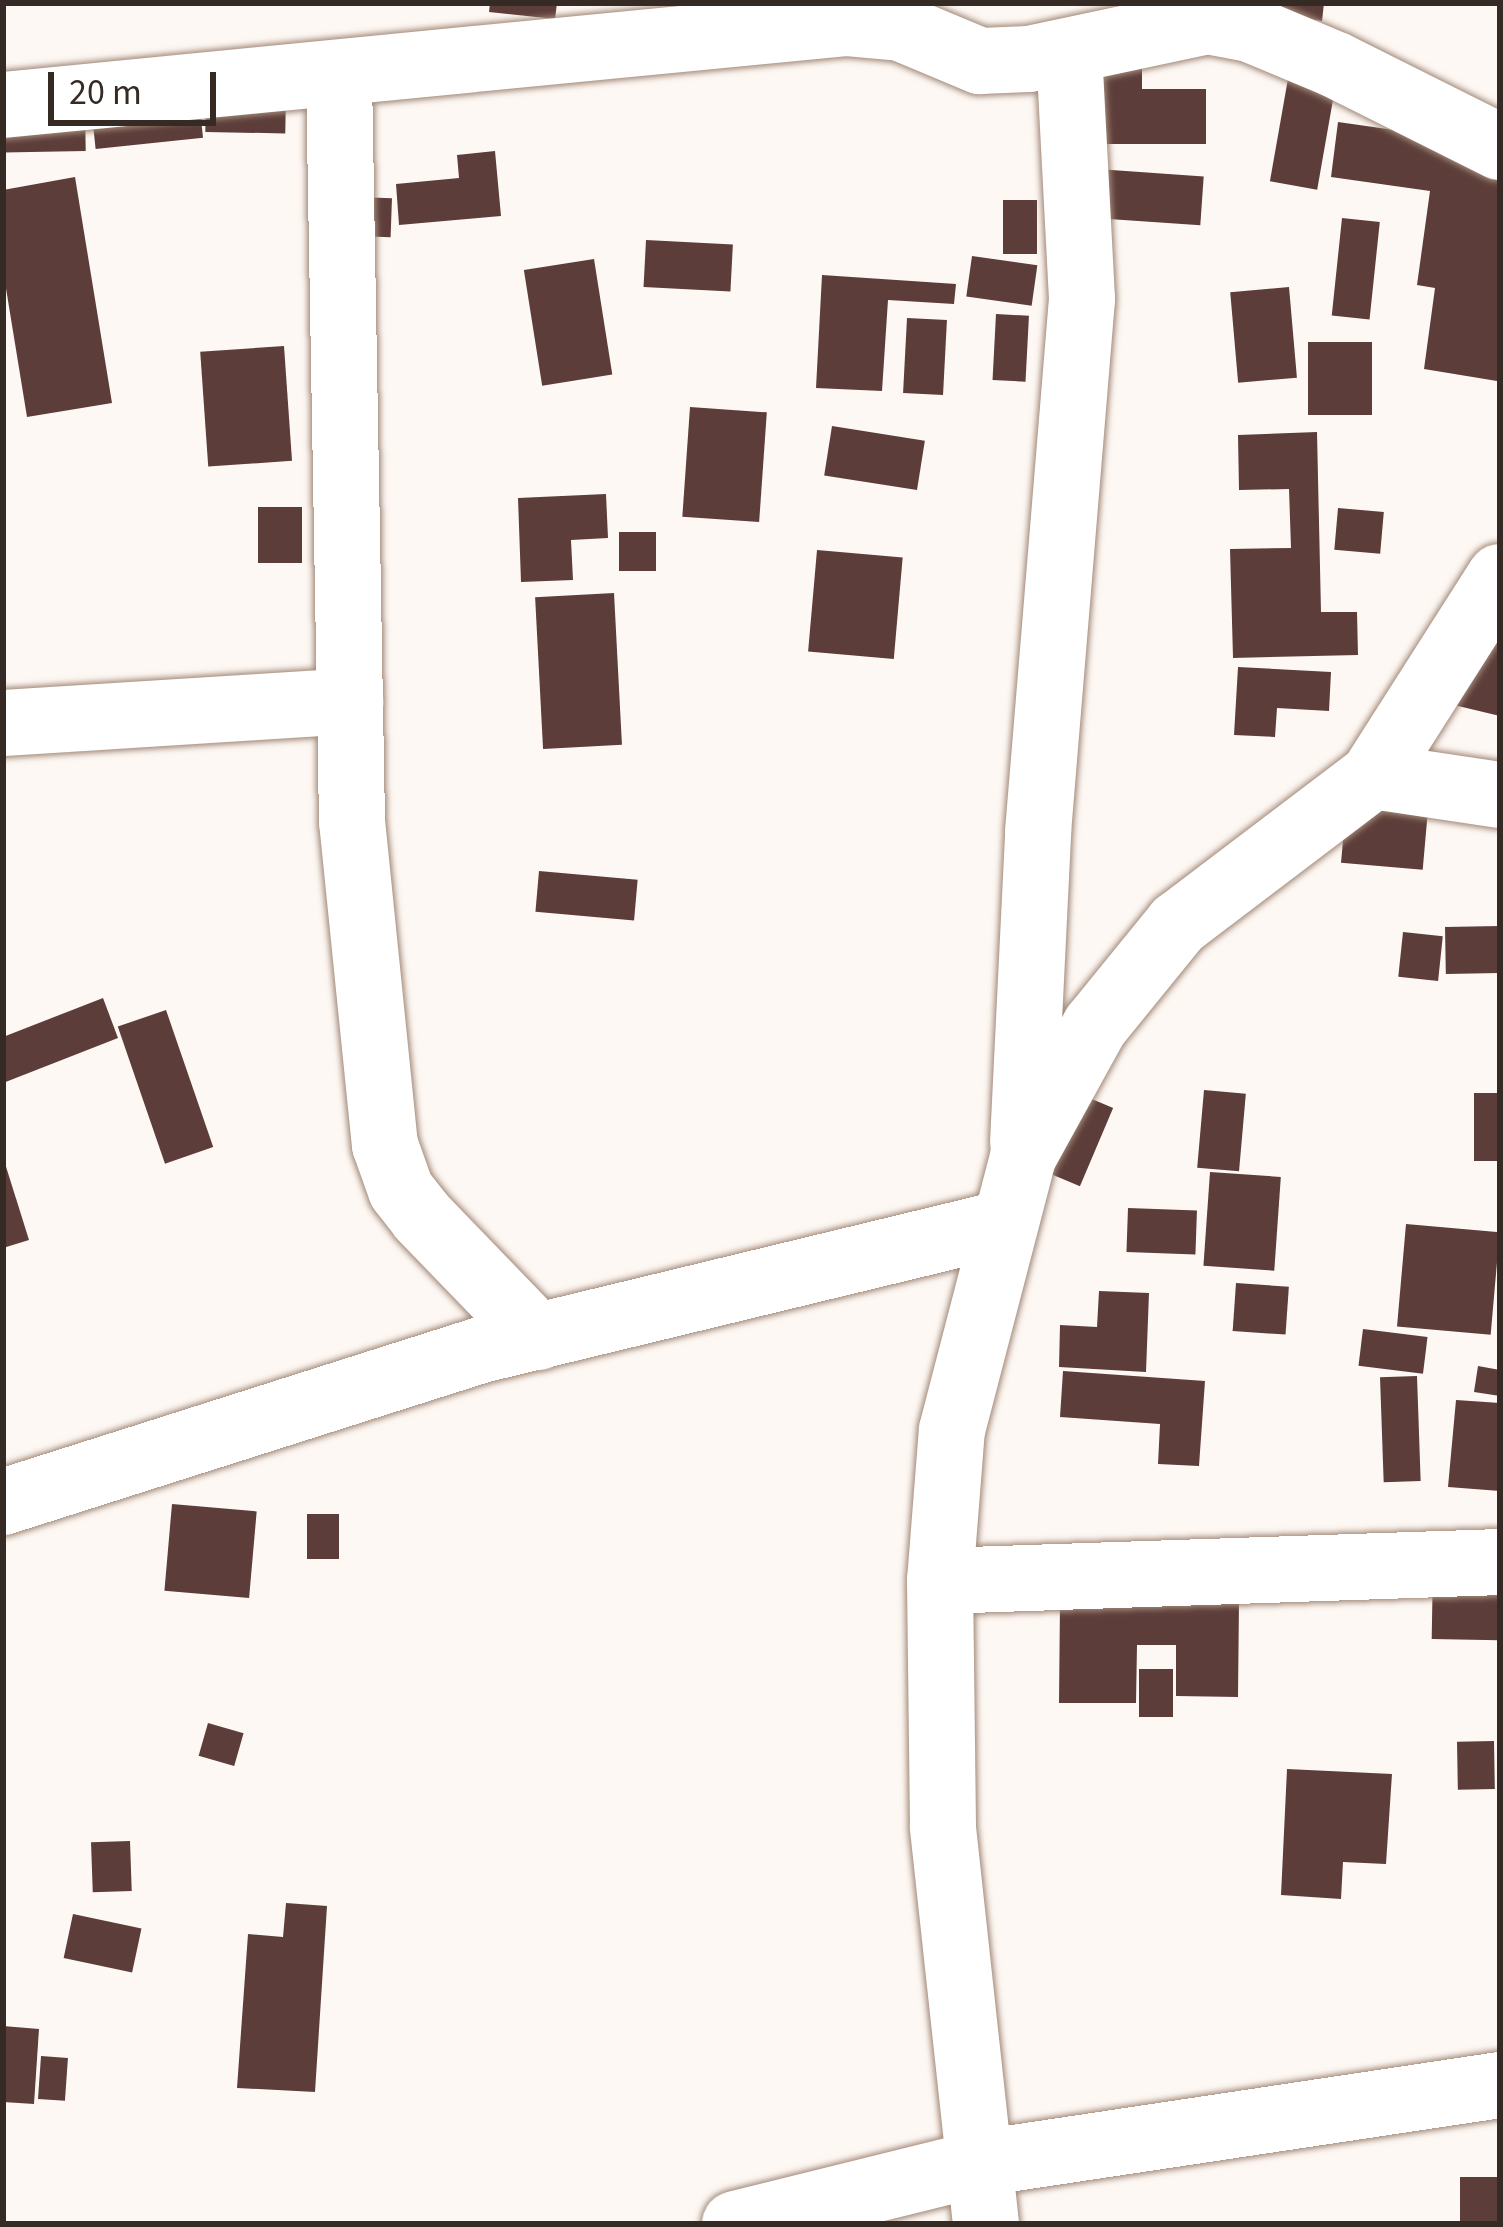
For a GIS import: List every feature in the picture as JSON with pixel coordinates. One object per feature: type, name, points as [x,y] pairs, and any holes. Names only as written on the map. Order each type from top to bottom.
[{"type":"street","points":[[3,105],[339,77],[845,23],[947,27],[980,61],[1069,52],[1171,13],[1250,28],[1500,148]]},
{"type":"street","points":[[984,2194],[943,1826],[940,1581],[952,1430],[1023,1157],[1038,832],[1082,298],[1069,52]]},
{"type":"street","points":[[339,77],[352,821],[385,1145],[401,1190],[422,1217],[538,1337]]},
{"type":"street","points":[[1023,1157],[1095,1026],[1178,924],[1373,776],[1500,577]]},
{"type":"street","points":[[3,722],[350,701]]},
{"type":"street","points":[[1373,776],[1500,795]]},
{"type":"street","points":[[3,1502],[538,1337],[1005,1223]]},
{"type":"street","points":[[940,1581],[1500,1562]]},
{"type":"street","points":[[735,2224],[984,2194],[1500,2085]]},
{"type":"building","points":[[490,3],[557,3],[555,19],[489,12]]},
{"type":"building","points":[[1222,3],[1324,3],[1322,21]]},
{"type":"building","points":[[1142,58],[1142,89],[1206,89],[1206,144],[1091,144],[1091,59]]},
{"type":"building","points":[[1289,73],[1336,81],[1317,190],[1270,181]]},
{"type":"building","points":[[198,90],[203,138],[96,149],[91,101]]},
{"type":"building","points":[[206,91],[286,92],[285,133],[205,132]]},
{"type":"building","points":[[85,109],[86,151],[4,152],[3,110]]},
{"type":"building","points":[[1338,122],[1500,145],[1497,381],[1424,369],[1435,288],[1417,285],[1430,191],[1331,177]]},
{"type":"building","points":[[495,151],[501,216],[399,225],[396,184],[459,178],[457,155]]},
{"type":"building","points":[[1083,168],[1204,176],[1200,225],[1080,217]]},
{"type":"building","points":[[75,177],[112,403],[27,417],[3,270],[3,190]]},
{"type":"building","points":[[356,197],[392,198],[391,237],[355,236]]},
{"type":"building","points":[[1003,200],[1037,200],[1037,254],[1003,254]]},
{"type":"building","points":[[1342,218],[1380,222],[1370,319],[1332,315]]},
{"type":"building","points":[[646,240],[733,245],[730,291],[644,287]]},
{"type":"building","points":[[972,256],[1037,265],[1032,306],[966,297]]},
{"type":"building","points":[[594,259],[612,375],[542,386],[524,270]]},
{"type":"building","points":[[822,275],[956,284],[954,304],[888,300],[882,391],[816,388]]},
{"type":"building","points":[[1289,287],[1297,378],[1238,383],[1230,292]]},
{"type":"building","points":[[996,314],[1029,316],[1026,382],[993,380]]},
{"type":"building","points":[[907,318],[947,320],[943,395],[903,393]]},
{"type":"building","points":[[1308,342],[1372,342],[1372,415],[1308,415]]},
{"type":"building","points":[[284,346],[292,461],[208,467],[200,352]]},
{"type":"building","points":[[690,407],[767,412],[759,522],[682,517]]},
{"type":"building","points":[[832,426],[925,441],[917,490],[824,475]]},
{"type":"building","points":[[1317,432],[1321,612],[1357,612],[1358,655],[1233,658],[1230,549],[1291,548],[1289,489],[1239,490],[1238,435]]},
{"type":"building","points":[[606,494],[608,538],[571,540],[573,580],[521,582],[518,498]]},
{"type":"building","points":[[258,507],[302,507],[302,563],[258,563]]},
{"type":"building","points":[[1338,508],[1384,512],[1380,554],[1334,550]]},
{"type":"building","points":[[619,532],[656,532],[656,571],[619,571]]},
{"type":"building","points":[[817,550],[903,557],[894,659],[808,652]]},
{"type":"building","points":[[614,593],[622,745],[543,749],[535,597]]},
{"type":"building","points":[[1470,634],[1500,640],[1500,716],[1454,705]]},
{"type":"building","points":[[1238,667],[1331,672],[1329,711],[1277,708],[1275,737],[1234,735]]},
{"type":"building","points":[[1348,783],[1430,790],[1423,870],[1341,863]]},
{"type":"building","points":[[539,871],[638,880],[634,920],[535,912]]},
{"type":"building","points":[[1499,926],[1500,973],[1446,974],[1445,927]]},
{"type":"building","points":[[1403,932],[1443,936],[1438,981],[1398,977]]},
{"type":"building","points":[[103,998],[118,1038],[3,1083],[3,1037]]},
{"type":"building","points":[[166,1010],[213,1147],[165,1164],[118,1027]]},
{"type":"building","points":[[1204,1090],[1246,1094],[1239,1171],[1197,1168]]},
{"type":"building","points":[[1474,1093],[1500,1093],[1500,1161],[1474,1161]]},
{"type":"building","points":[[1080,1094],[1113,1108],[1080,1186],[1047,1172]]},
{"type":"building","points":[[3,1157],[29,1240],[3,1248]]},
{"type":"building","points":[[1210,1172],[1281,1177],[1274,1271],[1203,1266]]},
{"type":"building","points":[[1128,1208],[1197,1210],[1195,1254],[1126,1252]]},
{"type":"building","points":[[1406,1224],[1500,1232],[1491,1335],[1397,1327]]},
{"type":"building","points":[[1236,1283],[1289,1287],[1286,1335],[1233,1331]]},
{"type":"building","points":[[1099,1291],[1149,1293],[1146,1372],[1059,1367],[1060,1325],[1097,1327]]},
{"type":"building","points":[[1363,1329],[1428,1337],[1423,1374],[1358,1366]]},
{"type":"building","points":[[1478,1366],[1500,1370],[1500,1396],[1474,1392]]},
{"type":"building","points":[[1063,1371],[1205,1381],[1199,1466],[1158,1464],[1160,1424],[1060,1417]]},
{"type":"building","points":[[1417,1376],[1421,1481],[1384,1482],[1380,1377]]},
{"type":"building","points":[[1456,1400],[1500,1403],[1500,1491],[1448,1487]]},
{"type":"building","points":[[172,1504],[257,1511],[249,1598],[164,1591]]},
{"type":"building","points":[[307,1514],[339,1514],[339,1559],[307,1559]]},
{"type":"building","points":[[1433,1564],[1500,1565],[1499,1640],[1432,1639]]},
{"type":"building","points":[[1060,1601],[1239,1601],[1238,1697],[1176,1696],[1176,1645],[1137,1645],[1136,1703],[1059,1703]]},
{"type":"building","points":[[1139,1669],[1173,1669],[1173,1717],[1139,1717]]},
{"type":"building","points":[[208,1723],[244,1733],[234,1766],[199,1756]]},
{"type":"building","points":[[1494,1741],[1495,1789],[1458,1790],[1457,1742]]},
{"type":"building","points":[[1287,1769],[1392,1774],[1386,1864],[1343,1862],[1341,1899],[1281,1895]]},
{"type":"building","points":[[130,1841],[132,1891],[93,1892],[91,1842]]},
{"type":"building","points":[[286,1903],[327,1906],[315,2092],[237,2088],[248,1934],[283,1937]]},
{"type":"building","points":[[73,1914],[141,1929],[132,1973],[64,1958]]},
{"type":"building","points":[[3,2026],[39,2029],[34,2104],[3,2102]]},
{"type":"building","points":[[41,2056],[68,2058],[65,2101],[38,2099]]},
{"type":"building","points":[[1460,2177],[1500,2177],[1500,2224],[1460,2224]]}]
